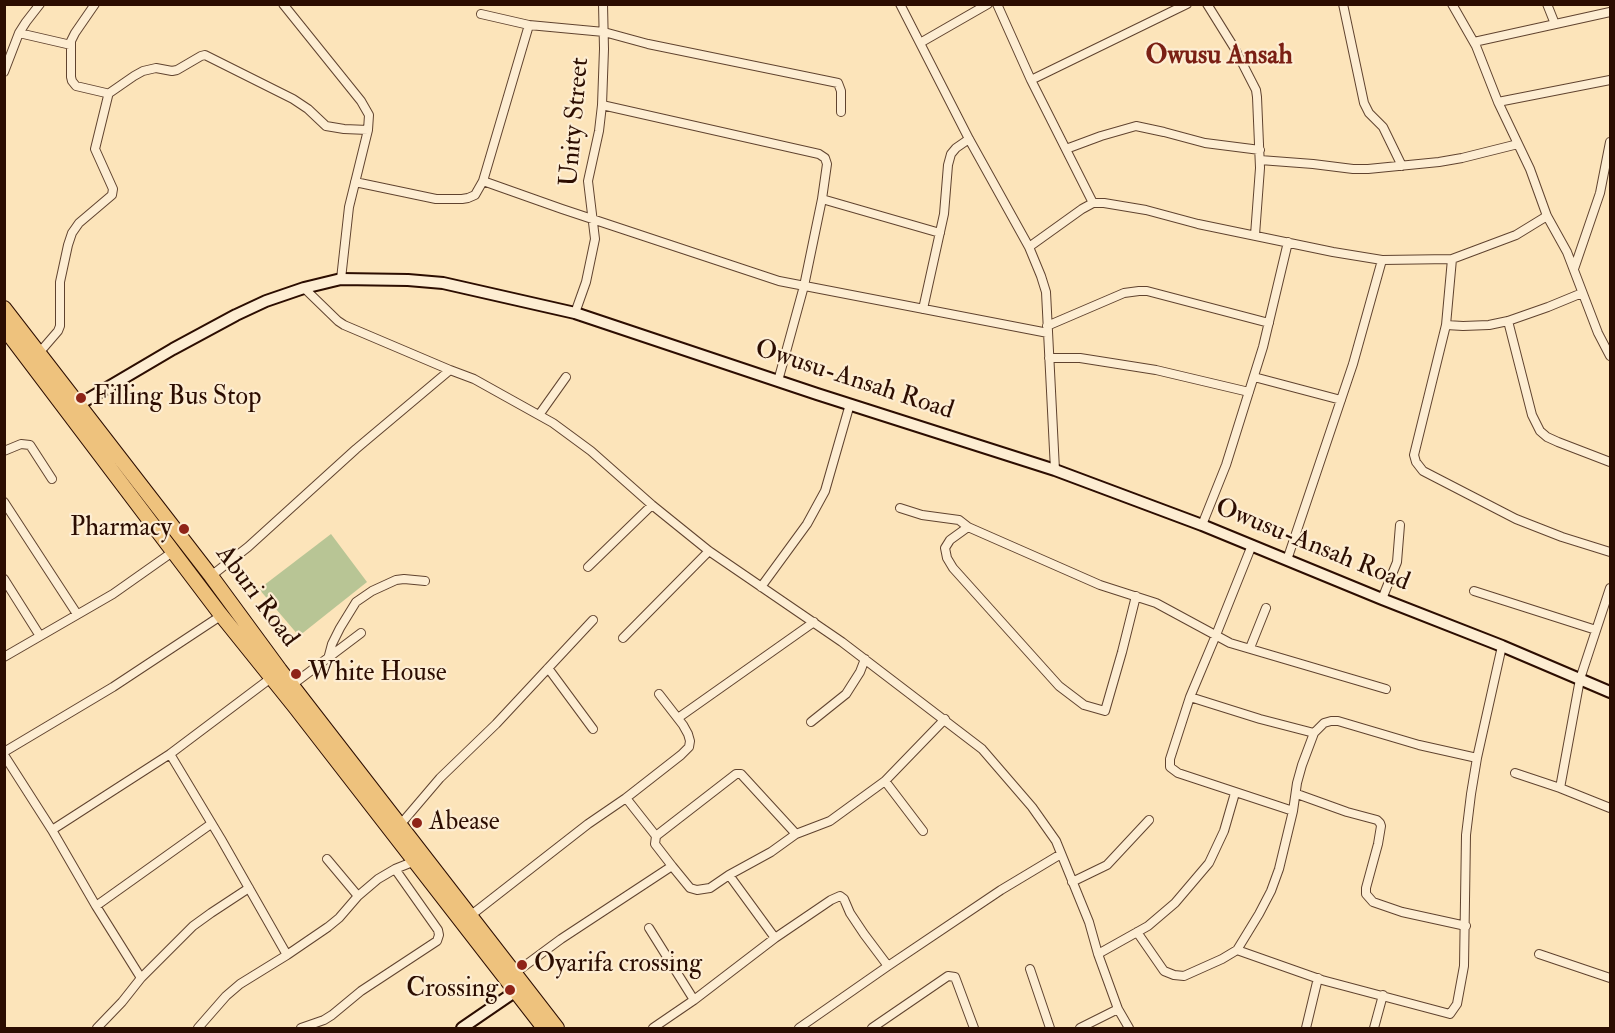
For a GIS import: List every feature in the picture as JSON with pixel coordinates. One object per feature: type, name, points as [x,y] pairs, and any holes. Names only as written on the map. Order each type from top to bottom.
[{"type":"highway","name":"Aburi Road","points":[[4,308],[557,1029]]},
{"type":"highway","name":"Aburi Road","points":[[4,328],[221,615],[544,1029]]},
{"type":"street","points":[[4,72],[20,33],[40,4]]},
{"type":"street","points":[[95,4],[75,33],[71,45],[71,77],[76,86],[108,94],[143,71],[156,68],[177,70],[205,55],[293,99],[326,126],[368,130]]},
{"type":"street","points":[[284,4],[367,108],[369,115],[368,130],[349,207],[341,279]]},
{"type":"street","name":"Unity Street","points":[[575,313],[586,282],[595,239],[588,181],[602,105],[603,4]]},
{"type":"street","points":[[900,4],[969,139],[1029,248],[1046,292],[1054,470]]},
{"type":"street","points":[[920,43],[988,4]]},
{"type":"street","points":[[997,4],[1031,80],[1093,204]]},
{"type":"street","points":[[1031,80],[1187,4]]},
{"type":"street","points":[[1207,4],[1235,49],[1256,90],[1260,160],[1255,236]]},
{"type":"street","points":[[1343,4],[1364,103],[1369,113],[1383,128],[1402,166]]},
{"type":"street","points":[[1452,4],[1474,42],[1498,102],[1530,169],[1547,216],[1574,269],[1598,333],[1611,356]]},
{"type":"street","points":[[1547,4],[1556,24]]},
{"type":"street","points":[[1474,42],[1611,12]]},
{"type":"street","points":[[481,14],[529,25],[604,33],[838,84],[841,91],[841,112]]},
{"type":"street","points":[[355,182],[436,199],[462,200],[475,195],[483,181],[529,25]]},
{"type":"street","points":[[20,33],[71,45]]},
{"type":"street","points":[[1498,102],[1611,80]]},
{"type":"street","points":[[39,353],[60,326],[60,282],[72,233],[79,223],[112,195],[112,183],[95,150],[109,98],[108,94]]},
{"type":"street","points":[[602,105],[822,155],[827,164],[822,199],[804,286],[778,381]]},
{"type":"street","points":[[1066,149],[1136,126],[1205,143],[1260,150]]},
{"type":"street","points":[[923,309],[940,233],[948,165],[951,154],[969,139]]},
{"type":"street","points":[[1574,269],[1600,194],[1611,142]]},
{"type":"street","points":[[1260,160],[1353,169],[1402,166],[1462,158],[1518,144]]},
{"type":"street","points":[[483,181],[779,281],[942,313],[1048,330],[1124,293],[1138,291],[1167,296],[1269,323]]},
{"type":"street","points":[[822,199],[940,233]]},
{"type":"street","points":[[1029,248],[1082,209],[1093,204],[1104,203],[1146,210],[1198,224],[1333,252],[1382,260],[1452,259],[1516,235],[1547,216]]},
{"type":"street","points":[[1202,525],[1226,465],[1254,377],[1288,242]]},
{"type":"street","points":[[1452,259],[1446,325],[1414,455],[1419,467],[1516,519],[1562,537],[1611,552]]},
{"type":"street","points":[[1287,560],[1356,355],[1382,260]]},
{"type":"street","name":"Owusu-Ansah Road","points":[[78,405],[236,315],[266,301],[304,288],[341,279],[396,279],[443,283],[575,313],[1054,470],[1142,501],[1611,692]]},
{"type":"street","points":[[304,288],[344,325],[474,379],[553,423],[591,451],[709,551],[814,622],[982,749],[1032,807],[1056,841],[1089,922],[1118,1009],[1129,1029]]},
{"type":"street","points":[[1446,325],[1489,325],[1508,321],[1548,308],[1582,293]]},
{"type":"street","points":[[1508,321],[1532,416],[1540,431],[1558,442],[1611,462]]},
{"type":"street","points":[[1049,358],[1080,358],[1156,370],[1248,392]]},
{"type":"street","points":[[211,576],[248,548],[356,449],[450,370]]},
{"type":"street","points":[[539,415],[566,377]]},
{"type":"street","points":[[1254,377],[1341,400]]},
{"type":"street","points":[[761,587],[807,524],[825,491],[850,404]]},
{"type":"street","points":[[4,451],[21,444],[30,445],[52,479]]},
{"type":"street","points":[[4,502],[77,614]]},
{"type":"street","points":[[588,567],[652,505]]},
{"type":"street","points":[[900,508],[922,515],[959,520],[968,527],[1100,585],[1156,603],[1230,643],[1386,689]]},
{"type":"street","points":[[1382,599],[1397,562],[1400,525]]},
{"type":"street","points":[[968,527],[950,540],[945,548],[947,558],[953,568],[1059,686],[1084,705],[1105,711],[1136,596]]},
{"type":"street","points":[[1252,545],[1190,697],[1170,759],[1170,767],[1178,773],[1293,811]]},
{"type":"street","points":[[623,638],[709,551]]},
{"type":"street","points":[[4,657],[131,583],[174,552]]},
{"type":"street","points":[[4,579],[40,636]]},
{"type":"street","points":[[328,659],[332,644],[356,602],[372,591],[396,580],[425,581]]},
{"type":"street","points":[[1560,788],[1570,723],[1580,679],[1611,588]]},
{"type":"street","points":[[1474,591],[1596,630]]},
{"type":"street","points":[[141,978],[4,753],[113,687],[233,606]]},
{"type":"street","points":[[1250,648],[1266,608]]},
{"type":"street","points":[[400,825],[440,778],[496,724],[593,620]]},
{"type":"street","points":[[678,718],[814,622]]},
{"type":"street","points":[[292,685],[362,633]]},
{"type":"street","points":[[1237,950],[1318,978],[1444,1013],[1450,1014],[1454,1011],[1463,975],[1466,926],[1466,835],[1477,758],[1502,646]]},
{"type":"street","points":[[811,723],[846,694],[860,672],[865,659]]},
{"type":"street","points":[[548,668],[594,729]]},
{"type":"street","points":[[52,830],[170,754],[271,678]]},
{"type":"street","points":[[470,916],[588,824],[626,798],[689,747],[688,734],[659,694]]},
{"type":"street","points":[[1190,697],[1314,733]]},
{"type":"street","points":[[796,834],[741,774],[736,774],[656,836],[655,844],[690,888],[698,890],[710,888],[771,852],[796,834],[839,816],[885,781],[945,719]]},
{"type":"street","points":[[1137,932],[1164,971],[1174,975],[1184,976],[1237,950],[1271,891],[1279,869],[1302,765],[1314,733],[1324,723],[1338,721],[1419,745],[1477,758]]},
{"type":"street","points":[[170,754],[287,955]]},
{"type":"street","points":[[1515,773],[1611,808]]},
{"type":"street","points":[[885,781],[922,831]]},
{"type":"street","points":[[1098,954],[1148,926],[1175,903],[1209,863],[1224,831],[1235,793]]},
{"type":"street","points":[[1297,794],[1377,820],[1380,823],[1378,844],[1366,888],[1366,894],[1373,902],[1402,912],[1466,926]]},
{"type":"street","points":[[626,798],[656,836]]},
{"type":"street","points":[[1072,882],[1107,865],[1149,820]]},
{"type":"street","points":[[96,906],[211,824]]},
{"type":"street","points":[[799,1029],[1001,890],[1061,854]]},
{"type":"street","points":[[327,860],[358,896]]},
{"type":"street","points":[[198,1029],[226,996],[240,984],[287,955],[339,918],[358,896],[378,879],[415,861]]},
{"type":"street","points":[[515,973],[561,939],[672,866]]},
{"type":"street","points":[[301,1029],[332,1015],[361,991],[437,941],[438,930],[395,869]]},
{"type":"street","points":[[729,875],[775,938]]},
{"type":"street","points":[[97,1029],[141,978],[193,926],[249,888]]},
{"type":"street","points":[[654,1029],[775,938],[840,896],[888,966]]},
{"type":"street","points":[[649,928],[694,1000]]},
{"type":"street","points":[[1539,954],[1611,978]]},
{"type":"street","points":[[1030,969],[1050,1029]]},
{"type":"street","points":[[872,1029],[948,976],[955,978],[974,1029]]},
{"type":"street","points":[[1306,1029],[1318,978]]},
{"type":"street","points":[[462,1029],[516,991]]},
{"type":"street","points":[[1374,1029],[1383,995]]},
{"type":"street","points":[[1080,1029],[1118,1009]]},
{"type":"green space","points":[[331,534],[367,582],[299,636],[259,589]]},
{"type":"place","name":"Filling Bus Stop","points":[[81,398]]},
{"type":"place","name":"Pharmacy","points":[[184,529]]},
{"type":"place","name":"White House","points":[[296,674]]},
{"type":"place","name":"Abease","points":[[417,823]]},
{"type":"place","name":"Oyarifa crossing","points":[[522,965]]},
{"type":"place","name":"Crossing","points":[[510,990]]},
{"type":"district","name":"Owusu Ansah","points":[[1219,57]]}]
